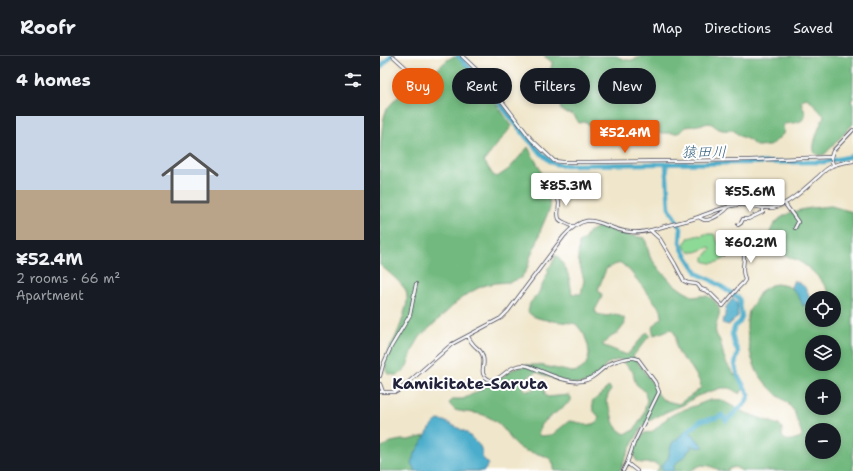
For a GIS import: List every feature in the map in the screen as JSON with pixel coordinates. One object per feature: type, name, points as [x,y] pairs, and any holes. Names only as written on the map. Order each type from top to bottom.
[{"type":"street","points":[[393,56],[406,68]]},
{"type":"street","points":[[462,56],[482,75],[531,139],[554,161],[589,162],[832,159]]},
{"type":"street","points":[[833,165],[833,150],[853,130]]},
{"type":"street","points":[[380,384],[381,392],[396,392],[452,344],[501,318],[508,311],[564,236],[572,227],[579,223],[590,221],[600,222],[620,230],[633,233],[698,217],[729,206],[740,205],[767,209],[777,207],[784,204],[796,195],[833,165],[853,161]]},
{"type":"street","points":[[554,184],[554,189],[559,203],[559,219],[572,227]]},
{"type":"street","points":[[784,204],[798,222],[795,228]]},
{"type":"street","points":[[698,217],[708,220],[725,211],[729,206]]},
{"type":"street","points":[[738,225],[743,219],[748,220],[763,212],[764,208]]},
{"type":"street","points":[[650,230],[660,239],[684,281],[698,285],[711,294],[723,306],[745,280],[743,273],[745,257],[744,252],[738,247],[733,246],[722,255]]},
{"type":"street","points":[[380,376],[391,347],[410,315],[416,284]]},
{"type":"street","points":[[468,336],[472,344],[481,351],[484,358],[482,374],[490,380],[500,377],[509,369],[522,365],[535,368],[565,380],[581,381],[595,376],[608,365],[630,357],[638,359],[655,382],[659,392],[634,442],[623,471]]},
{"type":"street","points":[[627,463],[637,471]]},
{"type":"green space","points":[[544,56],[616,56],[629,60],[642,56],[853,56],[853,99],[851,100],[853,105],[853,124],[825,154],[818,155],[815,153],[815,141],[824,116],[810,100],[806,98],[801,101],[805,117],[798,122],[784,124],[783,134],[769,146],[756,146],[733,130],[721,130],[710,123],[686,127],[679,133],[658,133],[651,128],[648,129],[641,137],[615,137],[601,141],[596,139],[593,135],[587,122],[579,123],[573,115],[563,112],[560,106],[560,104],[590,104],[590,68],[551,68],[552,62]]},
{"type":"green space","points":[[453,57],[458,58],[468,68],[452,68],[452,104],[496,104],[512,126],[484,161],[493,175],[497,177],[509,169],[528,147],[540,169],[548,190],[550,208],[527,269],[521,278],[510,282],[482,286],[460,299],[420,337],[404,370],[398,375],[393,375],[387,373],[385,363],[387,354],[401,323],[407,298],[406,291],[402,285],[380,265],[380,155],[384,117],[386,111],[392,104],[444,104],[444,68],[438,68]]},
{"type":"green space","points":[[831,206],[853,212],[853,471],[742,471],[735,467],[729,469],[728,471],[719,471],[710,466],[702,465],[690,471],[656,471],[659,466],[656,464],[637,461],[634,455],[636,448],[639,440],[645,433],[653,431],[673,414],[712,400],[721,400],[743,412],[779,425],[782,428],[783,438],[787,440],[801,437],[802,434],[794,411],[787,402],[778,396],[767,385],[757,372],[750,351],[747,321],[749,311],[761,291],[771,285],[777,284],[787,286],[805,295],[805,327],[841,327],[841,291],[828,291],[816,274],[802,263],[775,249],[771,242],[770,233],[775,223],[788,214],[806,209]]},
{"type":"green space","points":[[600,226],[618,233],[645,238],[650,257],[672,283],[694,297],[706,296],[714,300],[719,311],[716,334],[720,341],[724,358],[731,370],[745,386],[740,394],[730,388],[721,388],[697,396],[683,405],[649,421],[641,429],[631,446],[620,471],[554,471],[554,465],[551,460],[542,455],[520,448],[495,421],[481,414],[456,410],[449,403],[454,399],[463,399],[501,378],[512,370],[526,365],[539,365],[572,372],[578,371],[584,367],[589,355],[588,345],[584,334],[576,324],[537,318],[528,312],[530,303],[538,294],[549,271],[547,269],[552,264],[556,255],[563,264],[567,273],[572,294],[581,294],[584,280],[578,258],[579,243],[585,239],[588,232]],"holes":[[[621,263],[630,271],[661,310],[662,317],[652,328],[654,335],[672,329],[676,336],[676,346],[679,354],[691,367],[699,380],[701,387],[694,394],[679,404],[662,399],[633,356],[650,335],[647,332],[627,355],[602,345],[618,333],[625,324],[624,318],[615,314],[607,316],[597,314],[595,310],[601,299],[602,295],[598,290],[606,269]],[[620,359],[633,372],[636,384],[645,392],[647,400],[643,416],[634,430],[625,434],[619,430],[614,423],[611,411],[606,402],[611,390],[609,386],[592,402],[593,410],[599,417],[597,423],[588,425],[569,421],[552,435],[540,436],[538,433],[541,424],[571,401],[571,397],[569,395],[547,397],[544,386],[539,383],[532,390],[527,391],[522,387],[522,381],[536,372],[565,382],[575,384],[584,383],[592,380],[600,374],[606,364]]]},
{"type":"green space","points":[[705,234],[714,234],[723,252],[728,248],[730,253],[718,262],[711,263],[704,261],[704,257],[711,249],[710,247],[696,252],[689,252],[685,248],[684,244],[688,238]]},
{"type":"green space","points":[[429,435],[482,471],[380,471],[380,448],[391,442],[409,440]]},
{"type":"water","points":[[794,280],[804,286],[807,291],[805,291],[805,305],[803,306],[799,297],[791,287]]},
{"type":"water","points":[[733,298],[737,303],[738,316],[729,325],[722,323],[725,316],[726,307]]},
{"type":"water","points":[[438,420],[444,421],[466,432],[480,446],[482,457],[489,464],[484,471],[415,471],[411,463],[414,455],[433,424]]},
{"type":"water","points":[[688,429],[704,447],[697,448],[691,445],[690,446],[692,448],[687,452],[687,454],[674,465],[674,471],[664,471],[661,467],[668,458],[672,443]]},
{"type":"waterway","name":"猿田川","points":[[380,68],[391,56]]},
{"type":"waterway","name":"猿田川","points":[[458,56],[481,79],[526,137],[541,153],[555,164],[824,162],[853,156]]},
{"type":"waterway","points":[[666,164],[669,208],[681,229],[680,242],[682,249],[698,274],[711,280],[739,298],[742,317],[740,322],[735,326],[732,334],[738,352],[735,364],[738,376],[749,395],[746,402],[726,421],[722,415],[716,418],[700,421],[686,433]]},
{"type":"district","name":"Kamikitate-Saruta","points":[[470,383]]}]
